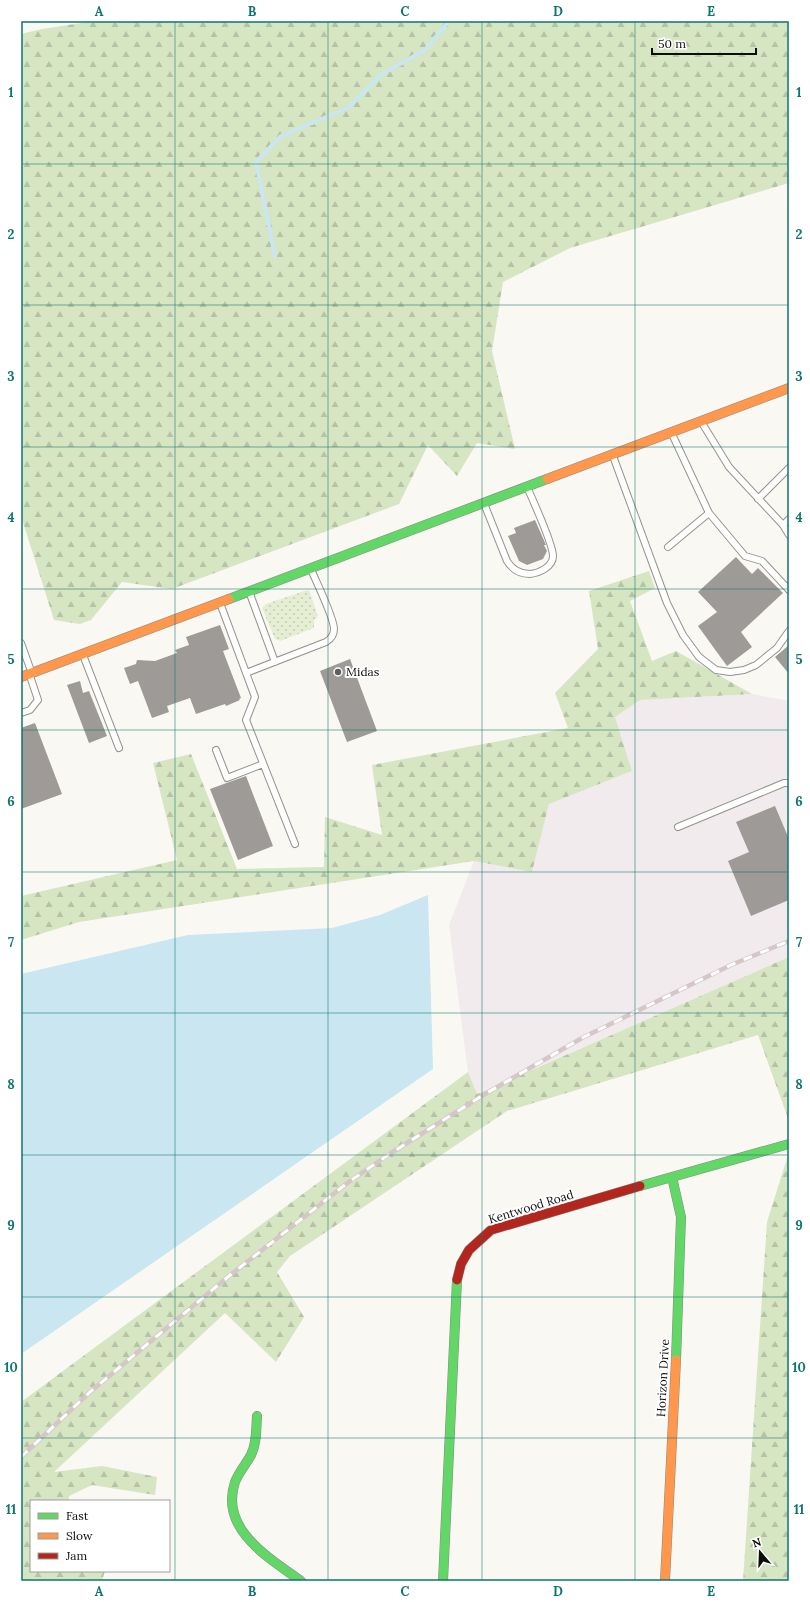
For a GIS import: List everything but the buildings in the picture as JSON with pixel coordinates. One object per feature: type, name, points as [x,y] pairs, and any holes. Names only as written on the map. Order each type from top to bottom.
[{"type":"street","points":[[27,674],[789,388]]},
{"type":"street","name":"Kentwood Road","points":[[443,1581],[455,1293],[460,1262],[467,1251],[476,1241],[491,1230],[789,1144]]},
{"type":"street","name":"Horizon Drive","points":[[665,1581],[681,1217],[672,1177]]},
{"type":"street","points":[[257,1416],[254,1449],[241,1469],[234,1486],[232,1505],[237,1523],[247,1540],[301,1581]]},
{"type":"lane","points":[[701,421],[729,467],[783,525],[789,535]]},
{"type":"lane","points":[[671,432],[709,513],[745,556],[762,561],[789,590]]},
{"type":"lane","points":[[612,454],[667,604],[683,635],[699,658],[716,670],[730,672],[744,670],[756,665],[777,648],[789,631]]},
{"type":"lane","points":[[758,498],[789,468]]},
{"type":"lane","points":[[484,502],[507,561],[512,568],[524,573],[537,572],[544,569],[552,562],[553,551],[527,486]]},
{"type":"lane","points":[[668,547],[709,513]]},
{"type":"lane","points":[[783,525],[789,519]]},
{"type":"lane","points":[[246,673],[326,642],[334,634],[334,627],[331,617],[310,568]]},
{"type":"lane","points":[[249,591],[274,662]]},
{"type":"lane","points":[[219,602],[255,697],[246,720],[295,844]]},
{"type":"lane","points":[[21,643],[27,674],[38,700],[30,710],[21,713]]},
{"type":"lane","points":[[83,653],[119,748]]},
{"type":"lane","points":[[216,750],[227,778],[263,764]]},
{"type":"lane","points":[[678,827],[784,783],[789,783]]},
{"type":"shaded area","points":[[752,694],[789,701],[789,957],[476,1094],[468,1072],[449,925],[474,861],[532,872],[549,804],[632,771],[615,717],[640,700]]},
{"type":"green space","points":[[94,21],[789,21],[789,183],[570,248],[503,282],[492,351],[515,449],[477,443],[457,476],[428,445],[399,504],[172,589],[122,582],[91,620],[80,624],[54,620],[21,516],[21,34],[42,29]]},
{"type":"green space","points":[[649,571],[655,588],[630,601],[652,661],[676,651],[752,694],[640,700],[615,717],[632,771],[549,804],[532,872],[474,861],[79,922],[21,940],[21,896],[177,860],[153,763],[191,754],[237,869],[324,867],[325,817],[382,835],[372,765],[568,728],[555,693],[598,649],[589,591]]},
{"type":"green space","points":[[309,590],[318,616],[314,621],[314,628],[280,641],[275,639],[262,608],[266,604]]},
{"type":"green space","points":[[789,957],[789,1121],[758,1035],[507,1111],[290,1256],[277,1272],[304,1317],[276,1362],[225,1313],[54,1472],[102,1466],[157,1477],[155,1495],[92,1485],[69,1496],[69,1500],[30,1500],[30,1572],[105,1572],[102,1581],[21,1581],[21,1402],[468,1072],[477,1094]]},
{"type":"green space","points":[[789,1152],[789,1581],[743,1581],[767,1222]]},
{"type":"water","points":[[428,895],[433,1069],[21,1354],[21,974],[188,935],[332,928],[380,915]]},
{"type":"waterway","points":[[275,256],[256,162],[281,136],[348,108],[382,74],[425,50],[449,21]]},
{"type":"railway","points":[[21,1457],[90,1392],[229,1276],[350,1181],[391,1153],[485,1094],[582,1038],[731,965],[789,941]]},
{"type":"traffic: fast","points":[[229,599],[547,479]]},
{"type":"traffic: fast","points":[[640,1186],[789,1144]]},
{"type":"traffic: fast","points":[[672,1177],[681,1217],[676,1360]]},
{"type":"traffic: fast","points":[[443,1581],[457,1280]]},
{"type":"traffic: fast","points":[[257,1416],[256,1436],[253,1450],[235,1482],[232,1499],[234,1514],[240,1528],[250,1540],[262,1552],[301,1581]]},
{"type":"traffic: slow","points":[[547,479],[789,388]]},
{"type":"traffic: slow","points":[[21,677],[229,599]]},
{"type":"traffic: slow","points":[[665,1581],[676,1360]]},
{"type":"traffic: jam","points":[[457,1280],[461,1264],[469,1250],[491,1230],[640,1186]]},
{"type":"place","name":"Midas","points":[[338,672]]}]
